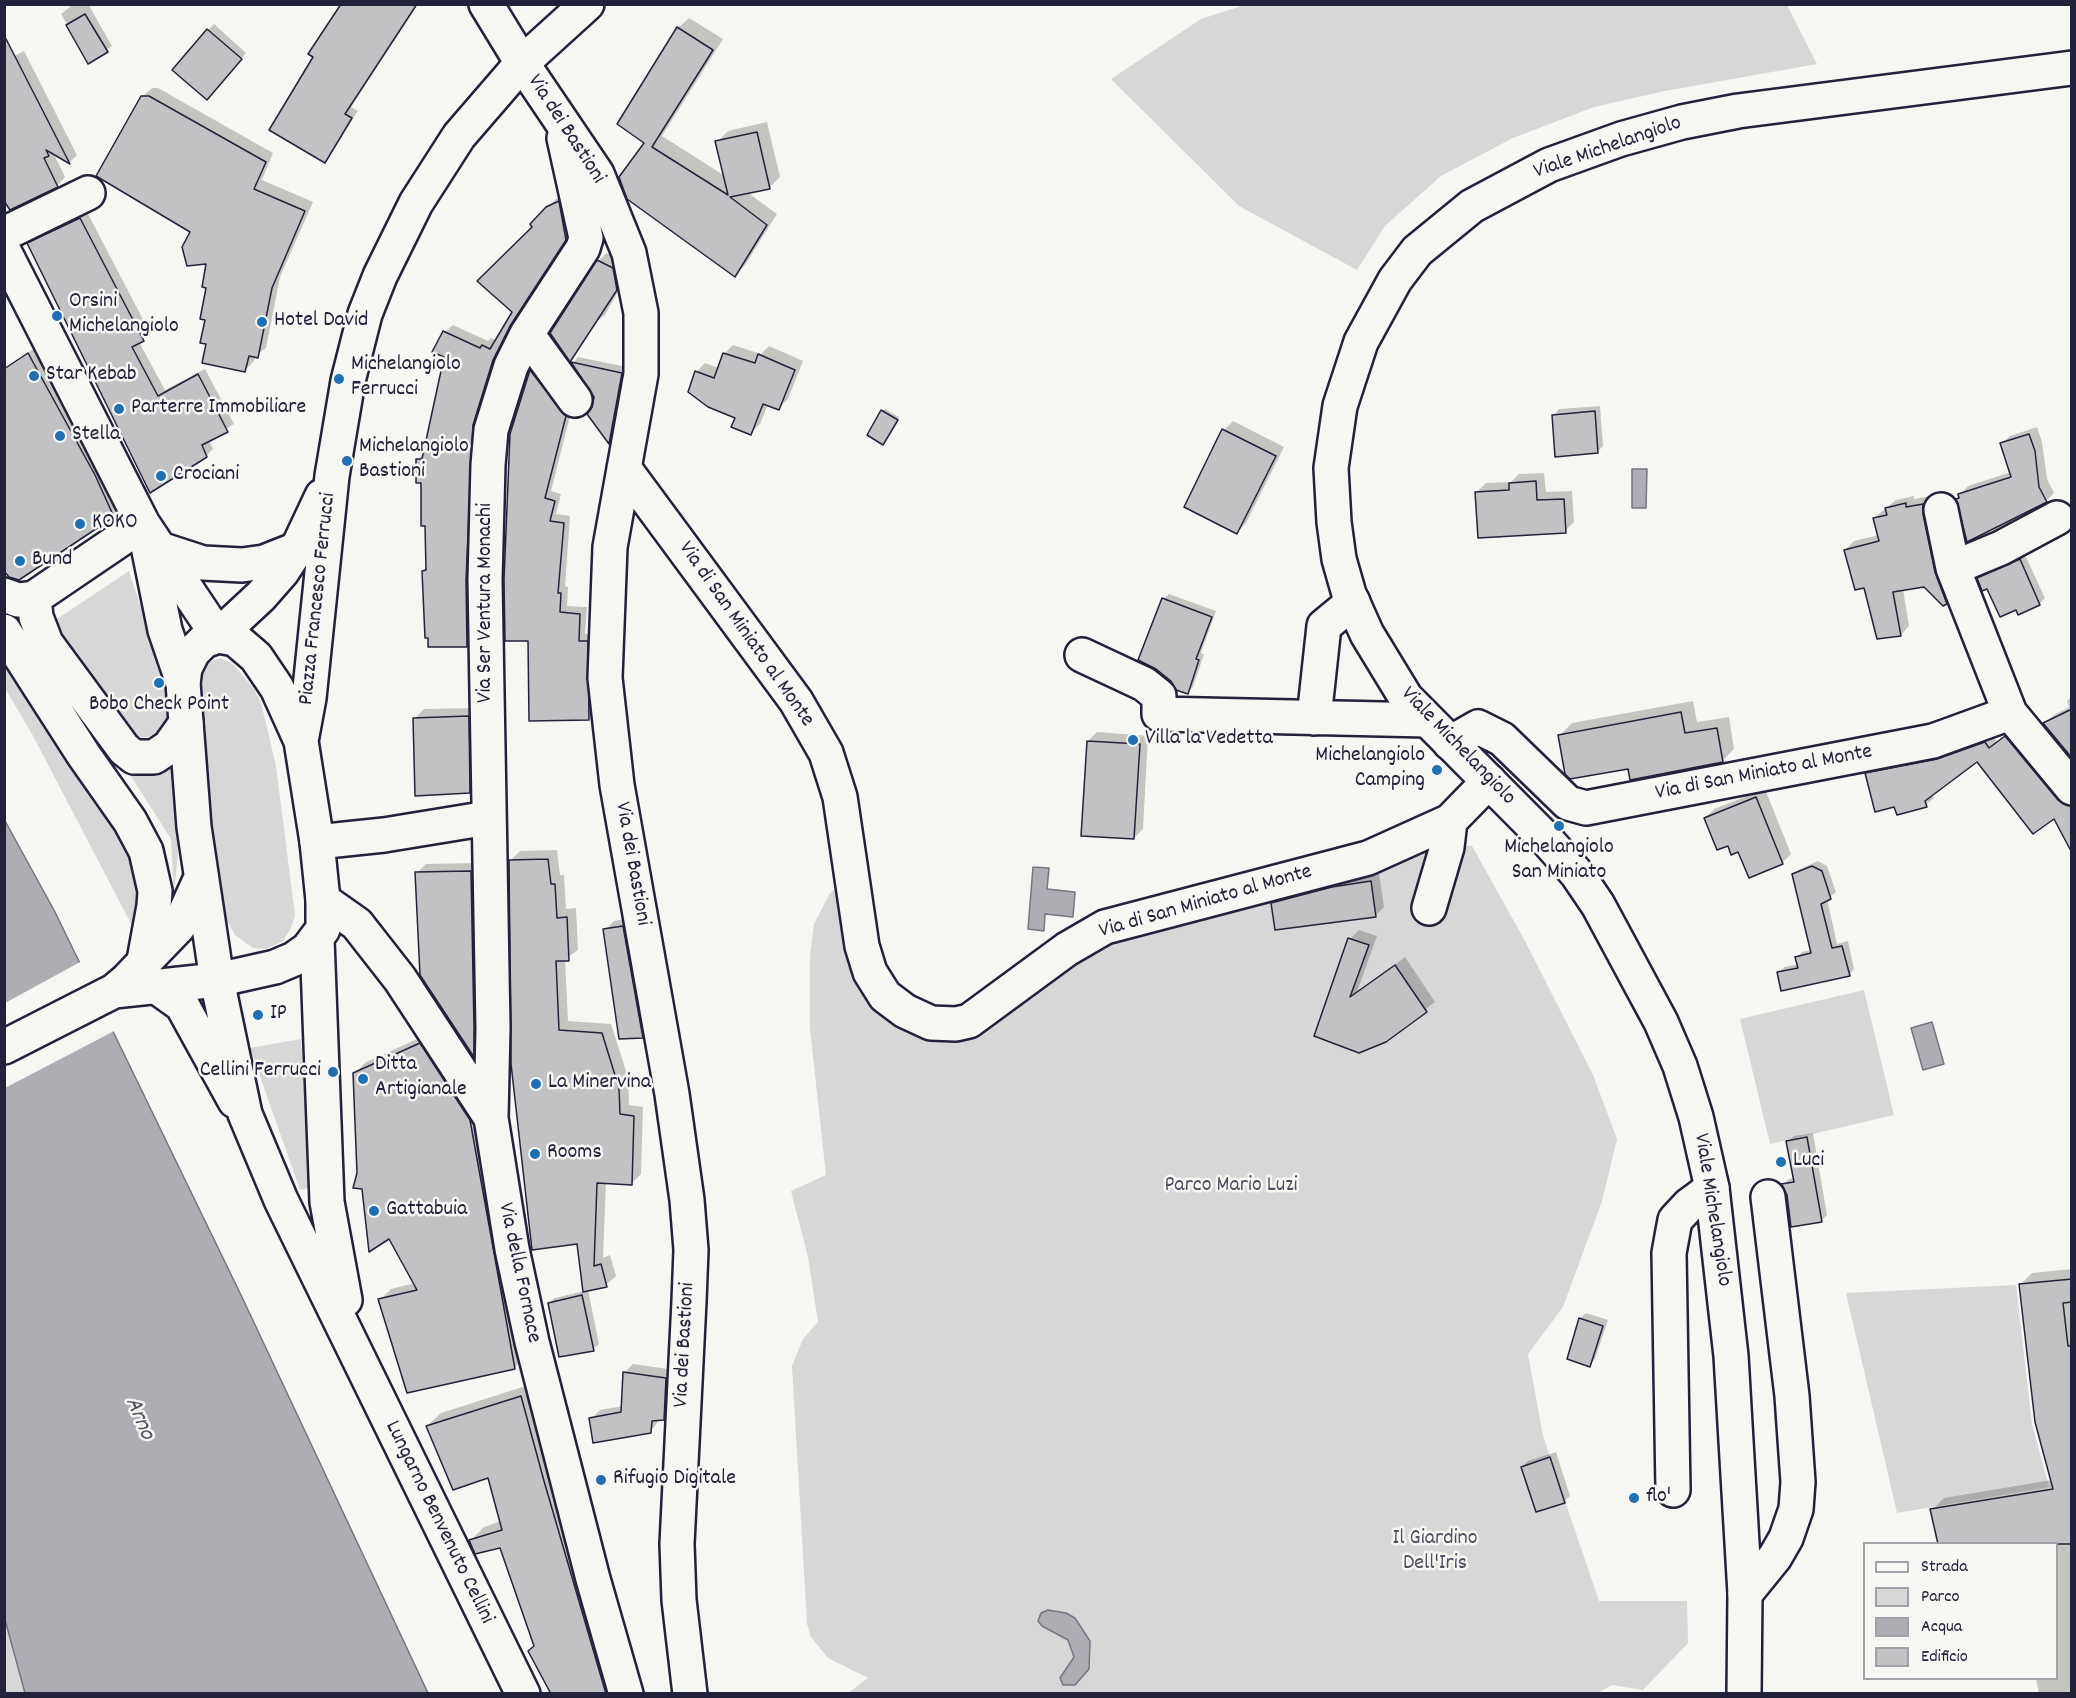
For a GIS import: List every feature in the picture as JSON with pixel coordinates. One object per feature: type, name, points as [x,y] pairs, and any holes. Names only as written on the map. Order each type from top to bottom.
[{"type":"street","name":"Via dei Bastioni","points":[[486,4],[522,63],[593,168],[608,197],[627,246],[641,313],[642,359],[610,547],[606,698],[616,785],[672,1094],[687,1200],[691,1260],[678,1544],[679,1600],[690,1694]]},
{"type":"street","points":[[332,476],[355,350],[365,314],[392,250],[416,203],[459,136],[522,63],[586,4]]},
{"type":"street","name":"Viale Michelangiolo","points":[[1744,1678],[1745,1594],[1731,1356],[1712,1188],[1696,1117],[1680,1066],[1635,969],[1599,905],[1577,874],[1406,698],[1388,671],[1353,602],[1338,549],[1331,468],[1340,406],[1361,342],[1395,280],[1418,251],[1472,206],[1549,165],[1621,139],[1682,122],[1738,111],[2072,68]]},
{"type":"street","name":"Via Ser Ventura Monachi","points":[[491,1118],[493,1028],[485,580],[488,465],[491,430],[502,393],[527,334],[586,238],[559,116]]},
{"type":"street","points":[[4,234],[88,193]]},
{"type":"street","points":[[4,251],[152,537],[218,636]]},
{"type":"street","points":[[527,334],[575,400]]},
{"type":"street","name":"Via di San Miniato al Monte","points":[[624,468],[796,701],[825,753],[840,797],[862,946],[870,972],[885,996],[905,1011],[931,1023],[956,1024],[969,1021],[1067,949],[1105,927],[1368,858],[1450,821],[1489,781]]},
{"type":"street","name":"Piazza Francesco Ferrucci","points":[[217,980],[200,880],[183,683],[185,668],[193,652],[204,641],[218,636],[274,582],[297,549],[332,476]]},
{"type":"street","name":"Piazza Francesco Ferrucci","points":[[301,741],[309,698],[332,476]]},
{"type":"street","points":[[1941,510],[1953,568],[2010,713],[2072,788]]},
{"type":"street","points":[[1953,568],[2001,548],[2057,518]]},
{"type":"street","points":[[186,723],[170,747],[154,757],[134,757],[124,749],[46,643],[36,618],[19,596],[152,537],[204,562],[242,565],[264,562],[297,549]]},
{"type":"street","name":"Piazza Francesco Ferrucci","points":[[152,537],[165,630],[183,683]]},
{"type":"street","points":[[1314,718],[1324,626],[1353,602]]},
{"type":"street","points":[[4,631],[83,754],[130,820],[146,851],[154,891],[154,906],[137,980]]},
{"type":"street","name":"Piazza Francesco Ferrucci","points":[[218,636],[235,639],[256,657],[277,688],[301,741],[317,842],[323,900],[323,928],[317,939]]},
{"type":"street","points":[[1082,655],[1144,684],[1159,696],[1159,714],[1427,720]]},
{"type":"street","name":"Via di San Miniato al Monte","points":[[1450,743],[1478,727],[1502,739],[1568,803],[1586,808],[1933,741],[2010,713]]},
{"type":"street","points":[[317,842],[384,835],[488,818]]},
{"type":"street","points":[[1429,908],[1447,847],[1450,821]]},
{"type":"street","name":"Piazza Francesco Ferrucci","points":[[137,980],[180,926],[200,880]]},
{"type":"street","name":"Via della Fornace","points":[[323,900],[357,924],[364,933],[400,980],[491,1118],[512,1249],[532,1342],[592,1579],[626,1694]]},
{"type":"street","points":[[4,1047],[137,980],[217,980],[285,963],[294,959],[317,939]]},
{"type":"street","name":"Lungarno Benvenuto Cellini","points":[[317,939],[327,1202],[336,1262],[357,1351]]},
{"type":"street","name":"Lungarno Benvenuto Cellini","points":[[137,980],[182,1005],[217,1073],[245,1114]]},
{"type":"street","name":"Lungarno Benvenuto Cellini","points":[[217,980],[245,1114],[281,1200],[357,1351],[392,1431],[523,1694]]},
{"type":"street","points":[[1673,1490],[1669,1253],[1675,1220],[1689,1205],[1712,1188]]},
{"type":"street","points":[[1745,1594],[1775,1557],[1786,1538],[1796,1509],[1798,1482],[1792,1396],[1768,1197]]},
{"type":"street","points":[[281,1200],[296,1212],[305,1214],[313,1212],[327,1202]]},
{"type":"green space","points":[[1248,4],[1787,5],[1817,64],[1665,91],[1594,107],[1513,138],[1441,176],[1385,226],[1357,270],[1239,206],[1111,79],[1201,19]]},
{"type":"green space","points":[[129,571],[170,698],[165,725],[157,734],[148,737],[138,737],[122,725],[51,623]]},
{"type":"green space","points":[[220,658],[233,664],[254,689],[261,703],[276,766],[295,915],[291,928],[283,941],[266,949],[253,948],[235,935],[224,915],[217,882],[199,687],[206,664]]},
{"type":"green space","points":[[4,668],[134,847],[142,867],[137,935],[32,734],[5,688]]},
{"type":"green space","points":[[173,763],[178,852],[174,893],[171,839],[127,770]]},
{"type":"green space","name":"Parco Mario Luzi","points":[[1472,846],[1524,939],[1593,1075],[1617,1139],[1602,1201],[1563,1307],[1528,1354],[1543,1436],[1599,1601],[1687,1601],[1688,1643],[1643,1690],[1612,1685],[1598,1693],[848,1693],[868,1678],[828,1658],[811,1637],[807,1624],[792,1366],[803,1339],[818,1322],[808,1257],[791,1191],[826,1175],[810,1029],[810,956],[814,924],[830,893],[844,881],[853,949],[930,1033],[1071,955],[1419,847]]},
{"type":"green space","points":[[1864,990],[1894,1115],[1770,1144],[1740,1019]]},
{"type":"green space","points":[[301,1039],[312,1187],[300,1190],[250,1048]]},
{"type":"green space","points":[[2016,1285],[2032,1424],[2049,1487],[1897,1513],[1846,1293]]},
{"type":"green space","points":[[5,1616],[25,1693],[5,1693]]},
{"type":"water","points":[[1632,469],[1647,469],[1646,508],[1632,508]]},
{"type":"water","name":"Arno","points":[[4,819],[55,912],[241,1295],[428,1693],[25,1693],[4,1616]]},
{"type":"water","points":[[1033,867],[1049,868],[1047,889],[1075,892],[1073,917],[1045,914],[1044,931],[1028,929]]},
{"type":"water","points":[[1932,1022],[1944,1064],[1923,1070],[1911,1028]]},
{"type":"water","points":[[1048,1610],[1066,1613],[1075,1618],[1090,1641],[1089,1669],[1075,1685],[1063,1685],[1060,1678],[1074,1657],[1068,1640],[1042,1626],[1038,1621],[1041,1613]]},
{"type":"pier","points":[[82,961],[116,1030],[5,1088],[5,1003]]},
{"type":"building","points":[[341,4],[417,4],[345,114],[352,118],[325,163],[269,130],[313,57],[308,54]]},
{"type":"building","points":[[85,14],[108,52],[88,64],[66,25]]},
{"type":"building","points":[[677,27],[713,50],[652,147],[728,195],[715,141],[757,132],[770,189],[730,197],[767,225],[735,277],[627,199],[619,177],[644,143],[617,124]]},
{"type":"building","points":[[207,29],[242,59],[207,100],[172,70]]},
{"type":"building","points":[[4,35],[70,164],[46,150],[49,156],[44,158],[58,187],[10,210],[4,201]]},
{"type":"building","points":[[141,96],[149,96],[266,162],[254,189],[305,211],[272,288],[258,358],[249,356],[245,372],[202,363],[206,344],[200,343],[205,320],[200,319],[206,288],[202,287],[206,264],[187,266],[182,247],[190,232],[96,176]]},
{"type":"building","points":[[559,201],[566,240],[510,326],[493,360],[473,425],[466,580],[467,647],[428,647],[428,638],[425,638],[422,571],[426,570],[425,526],[421,526],[421,483],[416,483],[416,459],[422,459],[444,357],[432,352],[443,331],[480,348],[482,345],[490,349],[512,312],[477,281],[532,227],[530,224],[546,207]]},
{"type":"building","points":[[80,218],[144,341],[132,347],[158,396],[198,374],[228,432],[202,445],[207,457],[150,493],[27,243]]},
{"type":"building","points":[[597,260],[613,268],[617,290],[570,362],[550,333]]},
{"type":"building","points":[[28,353],[95,475],[114,517],[19,580],[9,577],[4,571],[4,369]]},
{"type":"building","points":[[723,353],[755,363],[758,354],[795,370],[779,410],[763,404],[751,435],[731,427],[735,418],[708,407],[688,392],[695,371],[714,378]]},
{"type":"building","points":[[571,362],[622,373],[609,444],[587,414],[592,407],[594,397]]},
{"type":"building","points":[[530,370],[566,416],[545,498],[555,501],[550,521],[564,523],[558,593],[561,593],[560,612],[580,614],[579,641],[588,641],[589,720],[529,721],[528,641],[505,641],[504,580],[510,434]]},
{"type":"building","points":[[881,410],[898,420],[883,445],[867,435]]},
{"type":"building","points":[[1595,411],[1598,453],[1555,457],[1552,415]]},
{"type":"building","points":[[1222,429],[1276,456],[1237,534],[1184,507]]},
{"type":"building","points":[[2029,434],[2035,451],[2039,487],[2047,502],[1967,542],[1956,499],[1959,498],[1958,494],[2011,477],[2000,443]]},
{"type":"building","points":[[1536,481],[1537,500],[1564,499],[1566,533],[1478,538],[1475,492],[1509,490],[1509,483]]},
{"type":"building","points":[[1906,503],[1906,507],[1923,504],[1935,572],[1947,604],[1943,606],[1924,587],[1893,592],[1901,636],[1877,639],[1864,588],[1855,590],[1844,550],[1879,541],[1873,518],[1887,515],[1885,508]]},
{"type":"building","points":[[2020,559],[2040,605],[2018,615],[2016,610],[2000,617],[1987,589],[1982,591],[1977,578]]},
{"type":"building","points":[[1162,598],[1212,617],[1196,659],[1199,660],[1188,694],[1176,690],[1171,681],[1156,669],[1138,660]]},
{"type":"building","points":[[2072,709],[2072,758],[2043,723]]},
{"type":"building","points":[[1681,712],[1685,733],[1717,728],[1723,762],[1630,780],[1628,769],[1570,779],[1565,774],[1558,735]]},
{"type":"building","points":[[469,716],[470,793],[415,796],[413,718]]},
{"type":"building","points":[[2005,736],[2058,800],[2072,806],[2072,853],[2054,819],[2033,834],[1977,762],[1925,801],[1927,807],[1897,815],[1894,807],[1875,812],[1865,773],[1937,759],[1985,742],[1989,748]]},
{"type":"building","points":[[1087,741],[1140,744],[1134,839],[1081,836]]},
{"type":"building","points":[[1756,797],[1783,864],[1749,878],[1738,852],[1731,855],[1728,846],[1717,850],[1704,818]]},
{"type":"building","points":[[548,859],[551,884],[555,884],[557,918],[567,917],[569,961],[556,961],[559,1030],[602,1033],[619,1088],[620,1114],[634,1116],[632,1185],[597,1183],[594,1266],[601,1264],[607,1287],[583,1292],[577,1244],[532,1250],[511,1064],[509,860]]},
{"type":"building","points":[[1812,866],[1822,871],[1831,899],[1821,904],[1832,948],[1842,946],[1850,976],[1781,991],[1777,972],[1798,968],[1795,957],[1811,953],[1792,874]]},
{"type":"building","points":[[471,871],[474,1057],[420,975],[415,872]]},
{"type":"building","points":[[1371,881],[1376,917],[1275,930],[1271,903],[1332,887]]},
{"type":"building","points":[[623,926],[643,1038],[619,1039],[603,929]]},
{"type":"building","points":[[1348,938],[1369,945],[1350,997],[1395,965],[1427,1012],[1386,1042],[1359,1053],[1314,1036]]},
{"type":"building","points":[[420,1043],[470,1120],[515,1369],[407,1393],[378,1299],[417,1290],[389,1239],[369,1252],[362,1189],[353,1188],[357,1173],[353,1073]]},
{"type":"building","points":[[1807,1137],[1822,1222],[1791,1227],[1787,1195],[1781,1184],[1794,1182],[1786,1141]]},
{"type":"building","points":[[2072,1279],[2072,1302],[2063,1303],[2068,1346],[2072,1346],[2072,1544],[1938,1542],[1930,1509],[2053,1489],[2035,1422],[2019,1284]]},
{"type":"building","points":[[582,1295],[594,1351],[559,1357],[548,1303]]},
{"type":"building","points":[[1579,1318],[1603,1326],[1590,1367],[1567,1359]]},
{"type":"building","points":[[623,1372],[666,1378],[664,1420],[652,1421],[651,1433],[593,1443],[589,1418],[621,1412]]},
{"type":"building","points":[[521,1396],[606,1694],[551,1694],[528,1651],[534,1646],[500,1548],[475,1554],[469,1540],[502,1530],[488,1478],[453,1490],[426,1426]]},
{"type":"building","points":[[1550,1457],[1565,1503],[1536,1512],[1521,1467]]},
{"type":"place","name":"Orsini Michelangiolo","points":[[57,316]]},
{"type":"place","name":"Hotel David","points":[[262,322]]},
{"type":"place","name":"Star Kebab","points":[[34,376]]},
{"type":"place","name":"Michelangiolo Ferrucci","points":[[339,379]]},
{"type":"place","name":"Parterre Immobiliare","points":[[119,409]]},
{"type":"place","name":"Stella","points":[[60,436]]},
{"type":"place","name":"Michelangiolo Bastioni","points":[[347,461]]},
{"type":"place","name":"Crociani","points":[[161,476]]},
{"type":"place","name":"KOKO","points":[[80,524]]},
{"type":"place","name":"Bund","points":[[20,561]]},
{"type":"place","name":"Bobo Check Point","points":[[159,683]]},
{"type":"place","name":"Villa la Vedetta","points":[[1133,740]]},
{"type":"place","name":"Michelangiolo Camping","points":[[1437,770]]},
{"type":"place","name":"Michelangiolo San Miniato","points":[[1559,826]]},
{"type":"place","name":"IP","points":[[258,1015]]},
{"type":"place","name":"Cellini Ferrucci","points":[[333,1072]]},
{"type":"place","name":"Ditta Artigianale","points":[[363,1079]]},
{"type":"place","name":"La Minervina","points":[[536,1084]]},
{"type":"place","name":"Rooms","points":[[535,1154]]},
{"type":"place","name":"Luci","points":[[1781,1162]]},
{"type":"place","name":"Gattabuia","points":[[374,1211]]},
{"type":"place","name":"Rifugio Digitale","points":[[601,1480]]},
{"type":"place","name":"flo'","points":[[1634,1498]]},
{"type":"park label","name":"Il Giardino Dell'Iris","points":[[1435,1553]]}]
